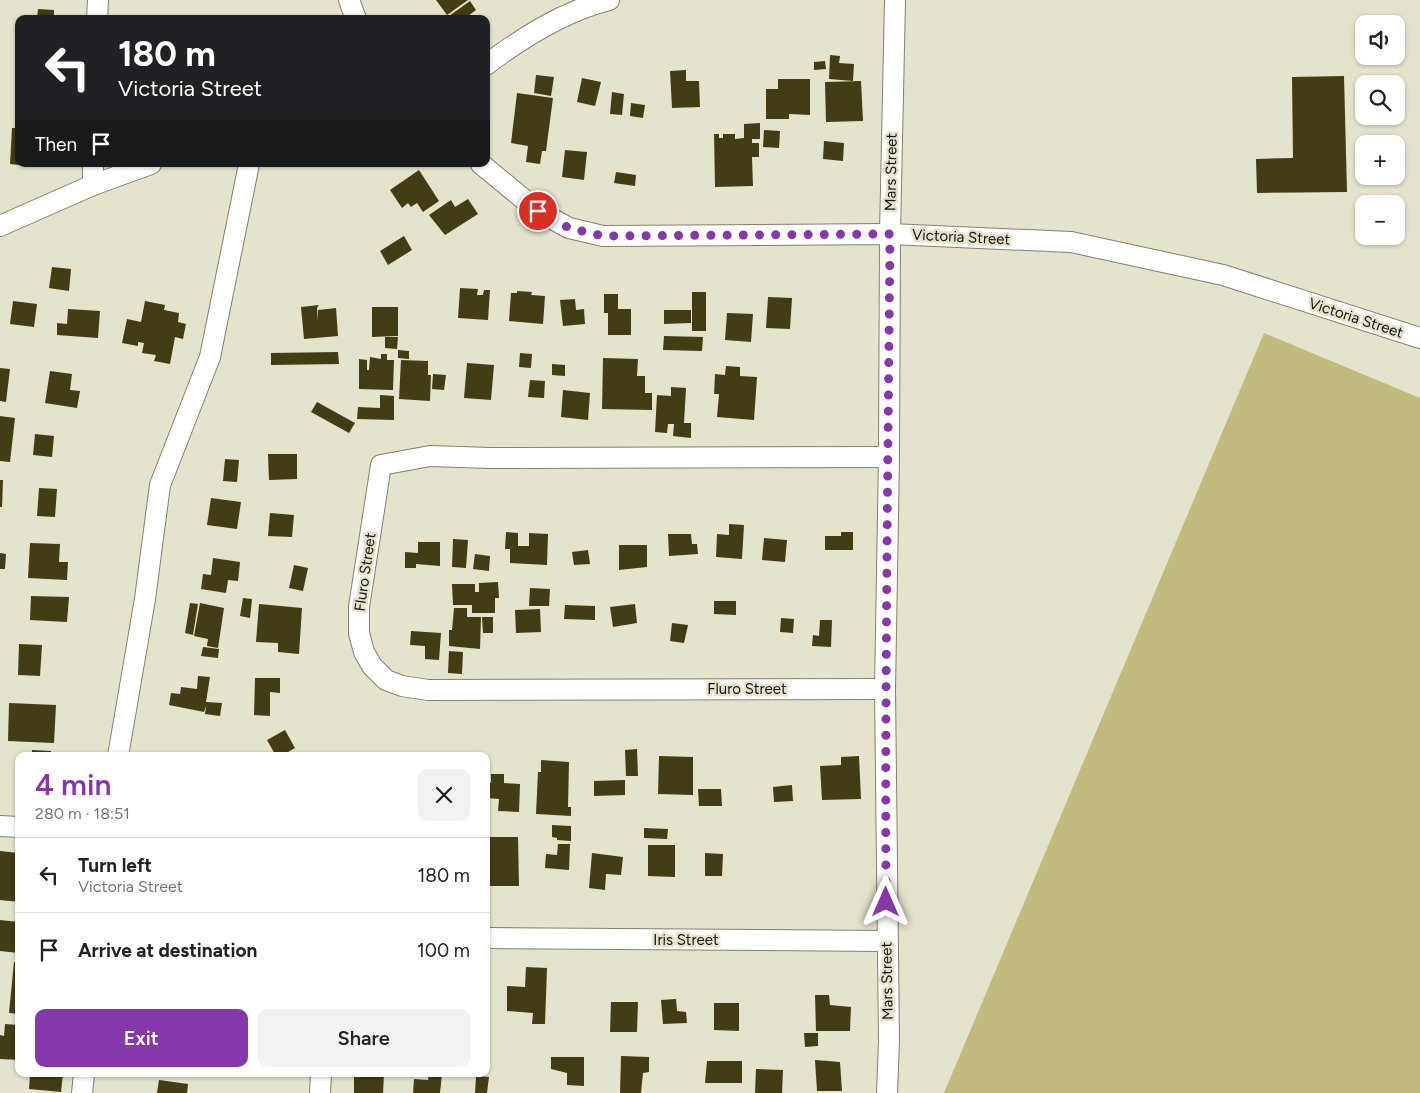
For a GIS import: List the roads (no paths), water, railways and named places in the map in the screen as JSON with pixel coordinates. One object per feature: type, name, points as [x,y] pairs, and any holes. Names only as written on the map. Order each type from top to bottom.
[{"type":"street","points":[[97,15],[98,0]]},
{"type":"street","points":[[348,0],[354,15]]},
{"type":"street","points":[[490,62],[548,24],[574,10],[609,0]]},
{"type":"street","name":"Mars Street","points":[[887,1093],[889,1041],[886,941],[885,689],[890,234],[895,0]]},
{"type":"street","points":[[93,185],[94,167]]},
{"type":"street","points":[[0,226],[93,185],[143,167]]},
{"type":"street","points":[[119,752],[145,598],[160,485],[210,357],[249,167]]},
{"type":"street","name":"Victoria Street","points":[[485,167],[538,211],[569,228],[603,236],[890,234],[1071,242],[1223,276],[1420,338]]},
{"type":"street","name":"Fluro Street","points":[[885,689],[428,690],[402,686],[386,680],[372,666],[364,652],[359,633],[358,607],[381,465],[430,456],[490,458],[889,457]]},
{"type":"street","points":[[0,826],[15,826]]},
{"type":"street","name":"Iris Street","points":[[490,938],[886,941]]},
{"type":"street","points":[[82,1093],[84,1077]]},
{"type":"street","points":[[320,1093],[321,1077]]}]
